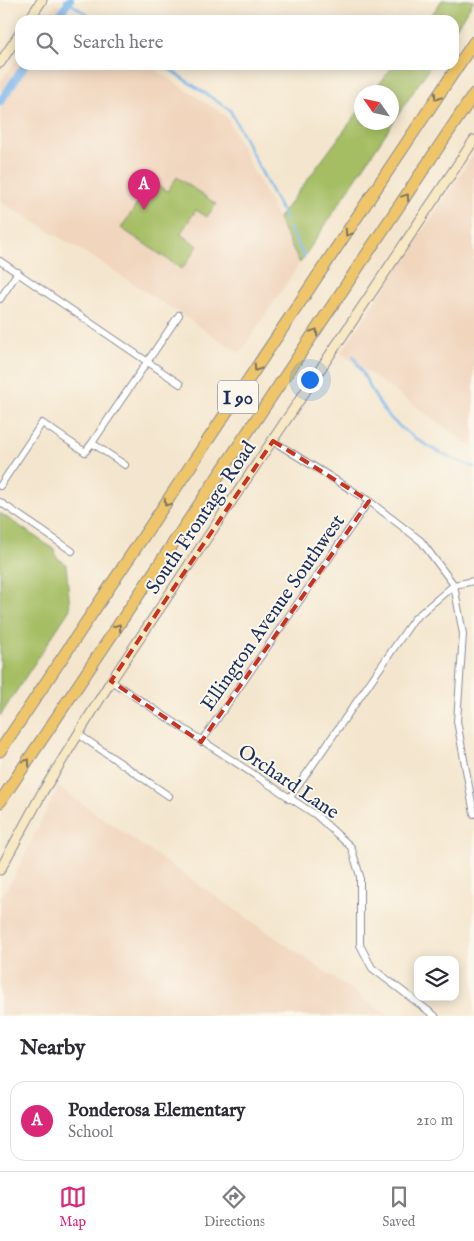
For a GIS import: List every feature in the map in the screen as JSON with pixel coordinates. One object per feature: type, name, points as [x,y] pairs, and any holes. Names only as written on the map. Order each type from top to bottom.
[{"type":"highway","name":"I 90","points":[[459,64],[474,42]]},
{"type":"highway","name":"I 90","points":[[0,751],[455,70]]},
{"type":"highway","name":"I 90","points":[[0,802],[474,94]]},
{"type":"main road","points":[[32,15],[42,0]]},
{"type":"main road","points":[[0,63],[15,40]]},
{"type":"main road","name":"South Frontage Road","points":[[0,870],[42,793],[111,681],[474,140]]},
{"type":"street","points":[[0,261],[180,384]]},
{"type":"street","points":[[0,299],[18,272]]},
{"type":"street","points":[[0,486],[42,423],[85,452],[179,315]]},
{"type":"street","points":[[272,441],[370,501],[421,541],[454,585],[463,634],[457,721],[474,814]]},
{"type":"street","points":[[92,443],[125,465]]},
{"type":"street","name":"Ellington Avenue Southwest","points":[[201,742],[370,501]]},
{"type":"street","points":[[0,502],[72,551]]},
{"type":"street","points":[[290,799],[414,619],[454,585],[474,581]]},
{"type":"street","name":"Orchard Lane","points":[[111,681],[201,742],[316,815],[351,847],[360,876],[360,945],[372,968],[435,1016]]},
{"type":"street","points":[[78,734],[169,796]]},
{"type":"highlighted area","points":[[273,441],[369,501],[201,742],[111,681]]},
{"type":"shaded area","points":[[56,4],[72,15],[48,15]]},
{"type":"shaded area","points":[[15,62],[15,70],[156,70],[226,116],[300,263],[240,353],[100,262],[0,201],[0,83]]},
{"type":"shaded area","points":[[474,154],[474,448],[341,353]]},
{"type":"shaded area","points":[[58,787],[389,1016],[0,1016],[0,899],[15,875]]},
{"type":"green space","points":[[442,0],[474,0],[459,23],[459,15],[432,15]]},
{"type":"green space","points":[[390,70],[428,70],[399,113],[399,85],[378,85]]},
{"type":"green space","points":[[354,117],[354,130],[388,130],[300,263],[278,219]]},
{"type":"green space","points":[[177,177],[216,204],[207,217],[196,210],[180,234],[198,246],[182,269],[121,228],[152,182],[167,191]]},
{"type":"green space","points":[[0,513],[55,550],[56,557],[66,564],[70,609],[0,716]]},
{"type":"waterway","points":[[65,0],[88,15]]},
{"type":"waterway","points":[[60,15],[70,0]]},
{"type":"waterway","points":[[0,102],[22,70]]},
{"type":"waterway","points":[[170,70],[230,110],[286,220]]},
{"type":"waterway","points":[[289,227],[304,257]]},
{"type":"waterway","points":[[353,356],[377,399],[394,421],[427,445],[451,458],[474,467]]},
{"type":"place","name":"Ponderosa Elementary","points":[[144,210]]}]
